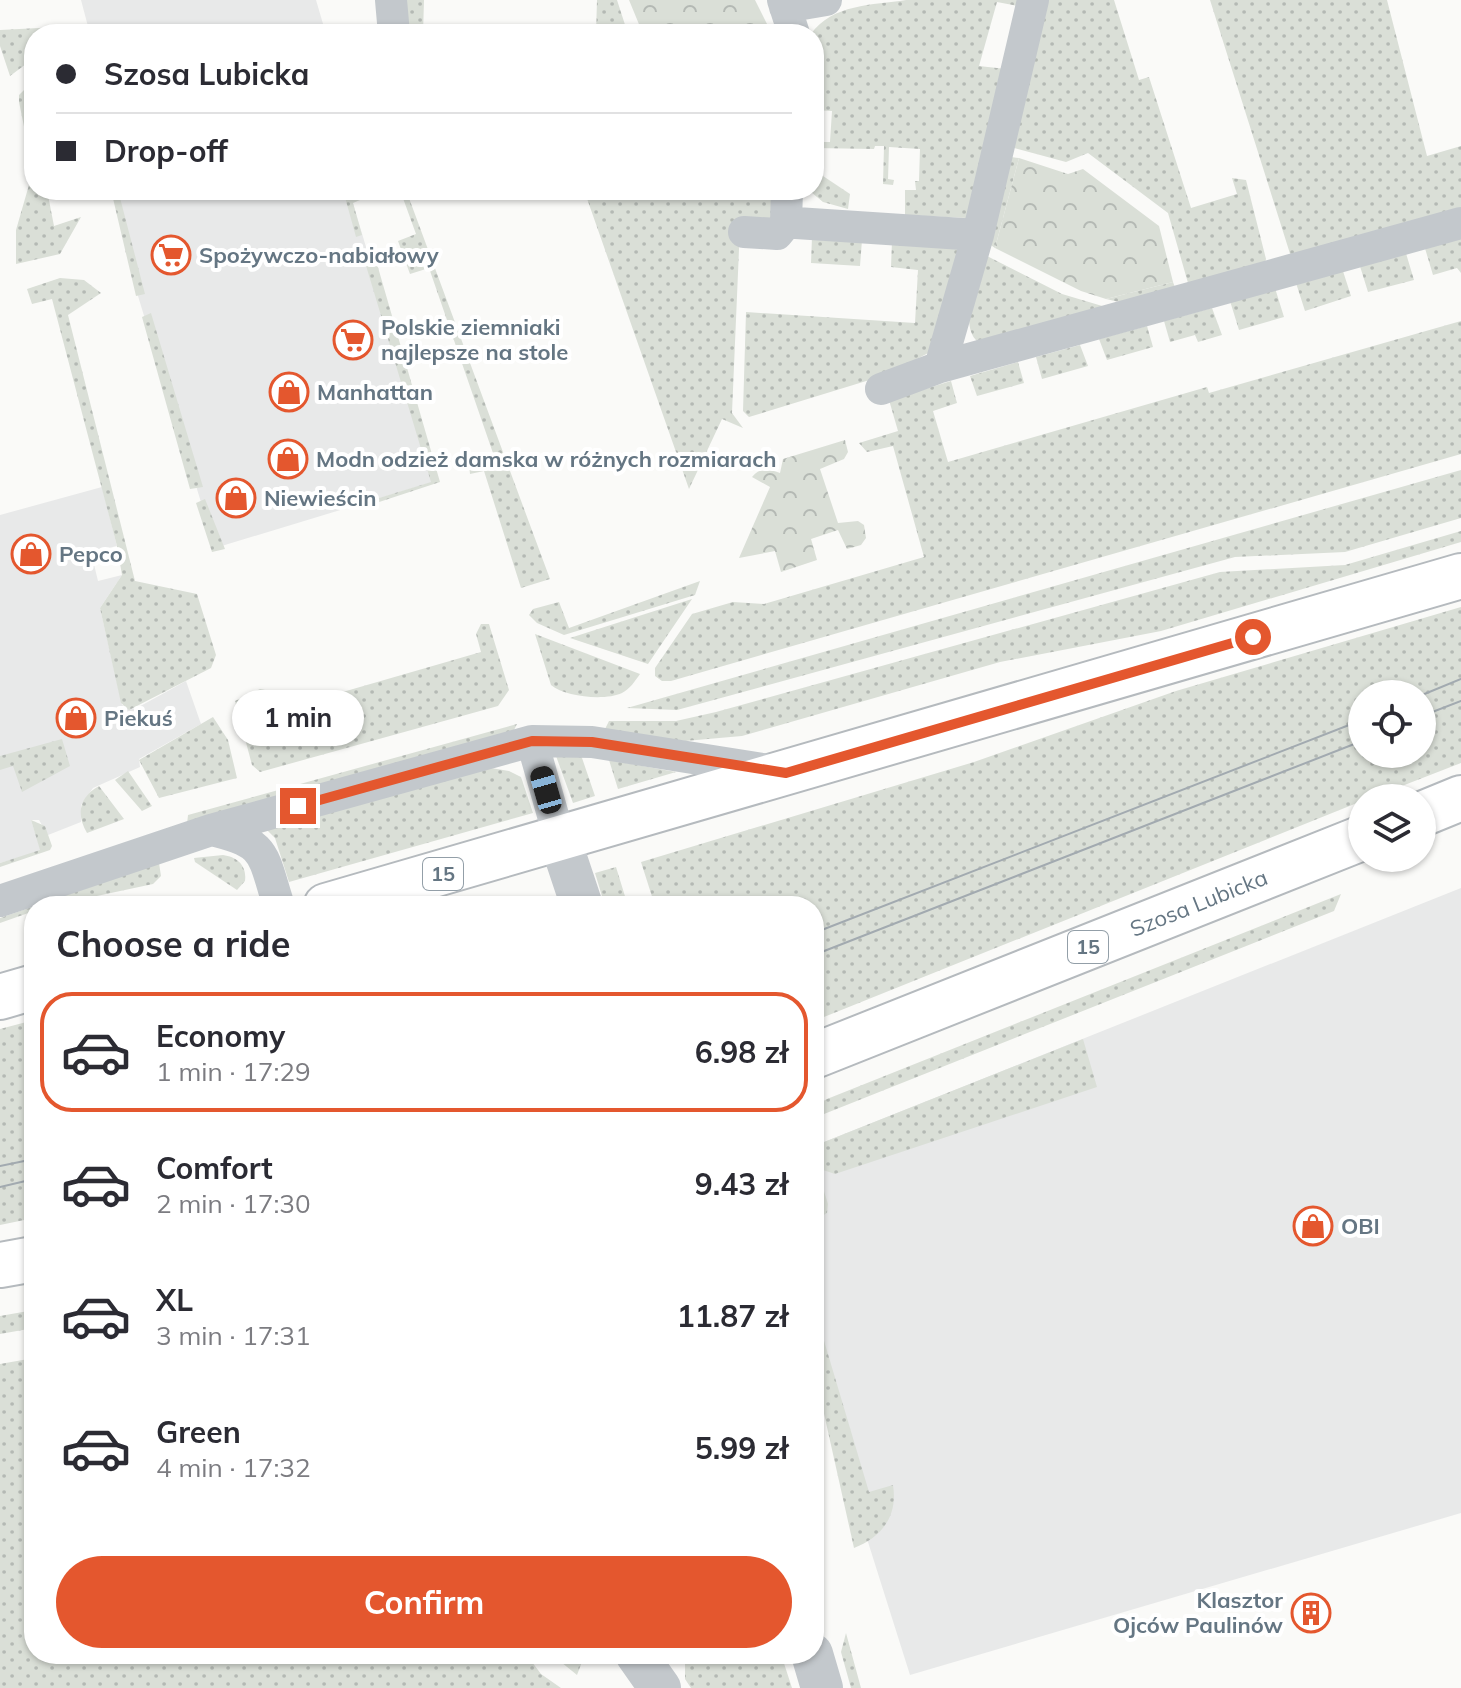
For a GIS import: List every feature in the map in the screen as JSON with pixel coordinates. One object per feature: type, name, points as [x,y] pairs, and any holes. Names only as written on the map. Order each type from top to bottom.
[{"type":"main road","name":"15","points":[[361,896],[1461,576]]},
{"type":"main road","points":[[1436,808],[1461,798]]},
{"type":"main road","name":"Szosa Lubicka","points":[[824,1052],[1348,844]]},
{"type":"main road","points":[[0,997],[24,990]]},
{"type":"main road","points":[[824,1071],[884,1029]]},
{"type":"main road","points":[[0,1265],[24,1261]]},
{"type":"street","points":[[391,0],[393,24]]},
{"type":"street","points":[[785,10],[826,0]]},
{"type":"street","points":[[940,367],[978,235],[1033,0]]},
{"type":"street","points":[[744,232],[777,234],[786,223],[787,200]]},
{"type":"street","points":[[786,223],[978,235]]},
{"type":"street","points":[[881,389],[940,367],[1461,223]]},
{"type":"street","points":[[0,901],[211,830],[532,741],[592,742],[786,773]]},
{"type":"street","points":[[532,741],[578,834],[581,896]]},
{"type":"street","points":[[211,830],[243,837],[258,849],[275,896]]},
{"type":"street","points":[[643,1664],[660,1688]]},
{"type":"street","points":[[815,1664],[822,1688]]},
{"type":"shaded area","points":[[81,0],[316,0],[323,24],[87,24]]},
{"type":"shaded area","name":"Manhattan","points":[[117,200],[352,200],[436,481],[215,548],[138,296]]},
{"type":"shaded area","points":[[102,487],[117,546],[91,552],[98,581],[122,575],[100,608],[122,705],[135,709],[186,681],[201,724],[139,759],[140,767],[93,788],[81,805],[81,822],[48,835],[39,820],[31,820],[41,851],[0,863],[0,515]]},
{"type":"shaded area","points":[[1461,888],[1461,1513],[910,1675],[824,1403],[824,1142]]},
{"type":"green space","points":[[398,0],[424,0],[423,24],[398,24]]},
{"type":"green space","points":[[597,0],[617,0],[625,24],[596,24]]},
{"type":"green space","points":[[629,0],[755,0],[767,24],[639,24]]},
{"type":"green space","points":[[906,0],[1022,0],[1023,7],[997,2],[979,66],[1006,69],[966,218],[905,215],[905,190],[916,190],[915,181],[919,181],[920,149],[889,147],[888,179],[894,180],[893,185],[883,184],[884,146],[875,146],[874,149],[824,148],[824,142],[830,142],[832,111],[824,111],[824,24],[820,24],[842,11]]},
{"type":"green space","points":[[1045,0],[1114,0],[1139,80],[1149,77],[1191,208],[1237,194],[1232,178],[1246,180],[1266,259],[1264,267],[1190,290],[1168,213],[1088,153],[1066,162],[1014,148]]},
{"type":"green space","points":[[1210,0],[1387,0],[1427,156],[1461,146],[1461,210],[1292,260]]},
{"type":"green space","points":[[24,29],[24,66],[10,76],[0,46],[0,30]]},
{"type":"green space","points":[[24,90],[24,127],[19,102],[19,95]]},
{"type":"green space","points":[[1011,157],[1019,158],[995,248],[988,243]]},
{"type":"green space","points":[[1019,158],[1068,174],[1083,169],[1159,226],[1173,282],[1106,299],[1081,291],[995,248]]},
{"type":"green space","points":[[824,177],[850,194],[848,209],[821,200],[824,200]]},
{"type":"green space","points":[[25,200],[49,200],[54,226],[81,217],[60,254],[16,264],[16,230]]},
{"type":"green space","points":[[113,200],[121,200],[145,294],[136,296]]},
{"type":"green space","points":[[346,200],[360,200],[353,203],[362,235],[356,237]]},
{"type":"green space","points":[[404,200],[410,200],[550,579],[521,588],[484,471],[470,474],[469,464],[494,456],[429,268],[410,274],[398,241],[416,234]]},
{"type":"green space","points":[[588,200],[774,200],[773,222],[740,226],[732,413],[743,428],[722,419],[689,489]]},
{"type":"green space","points":[[1461,234],[1461,273],[1457,268],[1433,275],[1424,245]]},
{"type":"green space","points":[[812,237],[862,240],[860,266],[811,263]]},
{"type":"green space","points":[[892,241],[960,246],[930,352],[889,374],[749,417],[743,411],[746,312],[915,323],[918,270],[891,267]]},
{"type":"green space","points":[[1405,250],[1414,280],[1368,292],[1359,263]]},
{"type":"green space","points":[[985,255],[1062,294],[1119,311],[978,342],[972,334],[969,313]]},
{"type":"green space","points":[[375,257],[440,482],[367,506],[366,502],[431,482],[364,259]]},
{"type":"green space","points":[[1342,268],[1351,296],[1305,311],[1296,283]]},
{"type":"green space","points":[[60,278],[84,280],[101,293],[68,315],[135,581],[197,594],[216,655],[211,668],[129,710],[121,703],[100,608],[122,575],[117,546],[52,299],[32,304],[27,289]]},
{"type":"green space","points":[[1173,282],[1177,293],[1132,305],[1106,299]]},
{"type":"green space","points":[[1275,288],[1284,317],[1239,330],[1230,301]]},
{"type":"green space","points":[[1212,308],[1222,335],[1198,342],[1195,335],[1170,342],[1164,321]]},
{"type":"green space","points":[[151,313],[203,487],[190,489],[142,317]]},
{"type":"green space","points":[[1461,321],[1461,454],[671,681],[662,681],[655,676],[655,668],[692,614],[733,602],[764,604],[924,557],[893,446],[867,452],[859,443],[898,431],[889,400],[951,381],[957,403],[933,411],[948,462],[1207,387],[1209,393]]},
{"type":"green space","points":[[1147,326],[1153,347],[1107,360],[1099,339]]},
{"type":"green space","points":[[1080,345],[1088,366],[1042,379],[1036,357]]},
{"type":"green space","points":[[1018,362],[1024,383],[977,396],[970,376]]},
{"type":"green space","points":[[845,440],[848,452],[844,459],[820,469],[838,523],[858,521],[864,525],[866,538],[861,545],[847,549],[838,530],[811,539],[817,560],[781,572],[775,551],[739,558],[770,487],[752,477],[765,470],[780,473],[783,459]]},
{"type":"green space","points":[[1461,470],[1461,518],[1345,552],[1235,557],[677,710],[627,708]]},
{"type":"green space","points":[[205,499],[225,549],[212,552],[196,503]]},
{"type":"green space","points":[[1461,531],[1461,542],[1161,631],[1000,662],[742,736],[685,741],[604,731],[609,721],[676,721],[716,712],[1220,572],[1345,565]]},
{"type":"green space","points":[[700,581],[695,595],[564,635],[537,623],[529,615],[533,609],[559,602],[569,628]]},
{"type":"green space","points":[[692,599],[648,664],[570,638]]},
{"type":"green space","points":[[1461,607],[1461,763],[1407,784],[1348,784],[1348,807],[824,1017],[824,896],[652,896],[641,862],[974,762],[1176,691]]},
{"type":"green space","points":[[481,624],[489,624],[509,690],[498,706],[260,772],[252,765],[235,701],[260,689],[270,691],[277,711],[481,652],[476,634]]},
{"type":"green space","points":[[535,634],[640,674],[632,685],[615,695],[575,695],[557,689],[551,685]]},
{"type":"green space","points":[[213,717],[228,740],[237,778],[159,798],[139,760]]},
{"type":"green space","points":[[517,724],[514,730],[187,824],[188,815]]},
{"type":"green space","points":[[62,739],[70,766],[22,792],[13,766],[0,770],[0,756]]},
{"type":"green space","points":[[581,755],[595,796],[573,803],[556,756]]},
{"type":"green space","points":[[609,760],[676,772],[618,789]]},
{"type":"green space","points":[[491,768],[521,777],[533,813],[289,882],[275,838],[265,828]]},
{"type":"green space","points":[[128,771],[152,806],[142,811],[115,780]]},
{"type":"green space","points":[[99,786],[124,819],[87,833],[81,819],[81,806],[87,795]]},
{"type":"green space","points":[[31,820],[45,826],[52,846],[50,850],[0,867],[0,863],[40,850]]},
{"type":"green space","points":[[223,855],[243,866],[245,881],[237,890],[195,862],[194,858]]},
{"type":"green space","points":[[159,863],[161,876],[153,884],[97,896],[64,896]]},
{"type":"green space","points":[[616,867],[625,896],[602,896],[595,873]]},
{"type":"green space","points":[[1341,894],[1334,911],[824,1114],[824,1101]]},
{"type":"green space","points":[[24,910],[24,915],[0,923],[0,918]]},
{"type":"green space","points":[[24,1023],[24,1220],[0,1225],[0,1029]]},
{"type":"green space","points":[[1083,1039],[1097,1087],[835,1174],[824,1170],[824,1142]]},
{"type":"green space","points":[[824,1191],[828,1204],[824,1215]]},
{"type":"green space","points":[[24,1312],[24,1330],[0,1334],[0,1316]]},
{"type":"green space","points":[[824,1341],[869,1492],[893,1485],[893,1506],[886,1524],[873,1538],[854,1548],[824,1414]]},
{"type":"green space","points":[[24,1360],[24,1664],[534,1664],[541,1674],[561,1688],[0,1688],[0,1364]]},
{"type":"green space","points":[[846,1633],[861,1688],[851,1688],[841,1652]]},
{"type":"green space","points":[[563,1664],[581,1664],[577,1675]]},
{"type":"green space","points":[[685,1664],[784,1664],[792,1688],[691,1688],[685,1679]]},
{"type":"tram line","points":[[1436,689],[1461,679]]},
{"type":"tram line","points":[[1436,711],[1461,701]]},
{"type":"tram line","points":[[824,929],[1348,725]]},
{"type":"tram line","points":[[824,951],[1348,746]]},
{"type":"tram line","points":[[0,1166],[24,1161]]},
{"type":"tram line","points":[[0,1187],[24,1181]]},
{"type":"place","name":"Spożywczo-nabiałowy","points":[[171,255]]},
{"type":"place","name":"Polskie ziemniaki najlepsze na stole","points":[[353,340]]},
{"type":"place","name":"Manhattan","points":[[289,392]]},
{"type":"place","name":"Modn odzież damska w różnych rozmiarach","points":[[288,459]]},
{"type":"place","name":"Niewieścin","points":[[236,498]]},
{"type":"place","name":"Pepco","points":[[31,554]]},
{"type":"place","name":"Piekuś","points":[[76,718]]},
{"type":"place","name":"OBI","points":[[1313,1226]]},
{"type":"place","name":"Klasztor Ojców Paulinów","points":[[1311,1613]]},
{"type":"route","points":[[298,806],[532,741],[592,742],[669,757],[786,773],[1253,637]]}]
